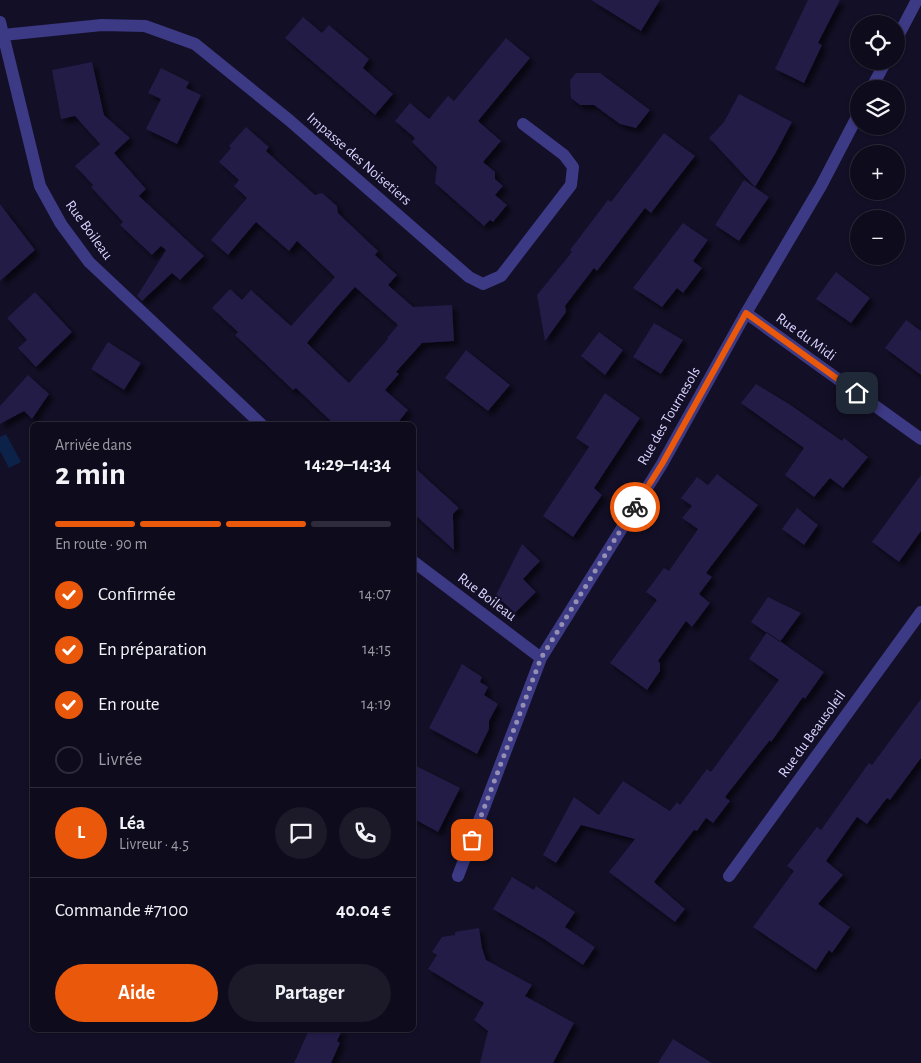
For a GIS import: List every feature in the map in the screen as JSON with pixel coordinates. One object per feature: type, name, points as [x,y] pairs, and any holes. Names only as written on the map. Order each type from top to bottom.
[{"type":"street","points":[[905,23],[917,0]]},
{"type":"street","name":"Rue Boileau","points":[[0,22],[40,186],[61,224],[89,262],[259,422]]},
{"type":"street","name":"Impasse des Noisetiers","points":[[3,35],[102,25],[144,26],[195,44],[289,120],[469,277],[483,284],[501,276],[571,185],[573,166],[564,155],[523,124]]},
{"type":"street","name":"Rue des Tournesols","points":[[458,876],[541,658],[662,464],[746,313],[821,186],[850,130]]},
{"type":"street","name":"Rue du Midi","points":[[746,313],[921,439]]},
{"type":"street","name":"Rue Boileau","points":[[416,564],[541,658]]},
{"type":"street","name":"Rue du Beausoleil","points":[[728,876],[921,612]]},
{"type":"water","points":[[6,434],[21,462],[9,468],[0,451],[0,437]]},
{"type":"building","points":[[591,0],[660,0],[641,31]]},
{"type":"building","points":[[808,0],[840,0],[818,43],[822,45],[804,83],[775,69]]},
{"type":"building","points":[[303,17],[322,33],[329,25],[369,59],[363,68],[393,94],[375,115],[285,38]]},
{"type":"building","points":[[506,38],[530,58],[478,121],[501,141],[483,162],[495,172],[495,179],[503,186],[495,195],[507,205],[493,222],[490,220],[484,226],[435,183],[437,167],[412,142],[415,138],[395,121],[410,103],[429,119],[448,96],[454,101]]},
{"type":"building","points":[[92,62],[104,115],[130,138],[114,153],[146,189],[139,196],[204,256],[180,280],[172,273],[142,301],[137,296],[166,250],[161,246],[152,255],[120,225],[123,222],[91,187],[93,185],[75,166],[100,144],[75,116],[61,119],[52,70]]},
{"type":"building","points":[[161,68],[189,82],[186,88],[201,95],[177,144],[146,129],[161,99],[148,93]]},
{"type":"building","points":[[576,73],[600,73],[650,110],[636,128],[620,124],[594,105],[580,105],[571,98],[570,80]]},
{"type":"building","points":[[739,94],[792,122],[755,187],[709,138],[724,122]]},
{"type":"building","points":[[246,127],[269,147],[266,151],[315,195],[322,193],[337,206],[338,213],[378,251],[375,255],[397,275],[388,285],[413,307],[452,305],[454,341],[422,343],[396,372],[399,374],[385,390],[408,410],[398,422],[332,422],[296,388],[293,390],[235,335],[238,332],[212,308],[230,289],[242,300],[251,290],[291,326],[335,277],[297,241],[289,251],[256,222],[228,255],[211,240],[247,198],[234,186],[239,180],[219,162],[231,148],[229,146]],"holes":[[[355,287],[398,325],[349,383],[307,343]]]},
{"type":"building","points":[[664,133],[695,156],[651,213],[645,208],[597,271],[594,268],[565,306],[566,312],[545,341],[537,295],[572,252],[570,250],[608,200],[611,202]]},
{"type":"building","points":[[744,180],[769,197],[739,241],[715,225]]},
{"type":"building","points":[[0,204],[35,250],[0,281]]},
{"type":"building","points":[[683,223],[708,240],[693,261],[702,268],[683,293],[677,288],[662,307],[633,288]]},
{"type":"building","points":[[836,272],[870,298],[851,323],[816,299]]},
{"type":"building","points":[[35,292],[72,332],[36,367],[18,348],[27,340],[7,318]]},
{"type":"building","points":[[906,320],[921,331],[921,375],[885,348]]},
{"type":"building","points":[[654,323],[683,340],[661,374],[633,357]]},
{"type":"building","points":[[599,332],[623,350],[605,375],[581,356]]},
{"type":"building","points":[[108,342],[141,363],[124,390],[91,369]]},
{"type":"building","points":[[466,350],[510,385],[488,411],[445,378]]},
{"type":"building","points":[[28,375],[49,394],[32,419],[24,411],[0,424],[0,406]]},
{"type":"building","points":[[756,384],[789,404],[842,441],[844,438],[868,457],[843,488],[830,478],[814,497],[785,475],[804,448],[741,403]]},
{"type":"building","points":[[605,393],[640,418],[594,488],[602,495],[573,537],[543,516],[589,447],[576,438]]},
{"type":"building","points":[[416,469],[459,508],[453,514],[454,550],[416,516]]},
{"type":"building","points":[[717,474],[758,505],[706,573],[712,577],[699,594],[710,603],[692,627],[686,621],[658,661],[660,663],[660,671],[647,690],[610,663],[657,600],[646,592],[664,568],[669,571],[698,529],[682,518],[692,506],[681,498],[697,477],[708,485]]},
{"type":"building","points":[[921,475],[921,531],[899,562],[872,542]]},
{"type":"building","points":[[797,508],[818,525],[804,545],[782,529]]},
{"type":"building","points":[[522,544],[540,561],[523,579],[536,592],[515,613],[502,601],[495,608],[491,605]]},
{"type":"building","points":[[768,597],[801,613],[780,642],[751,622]]},
{"type":"building","points":[[767,632],[824,672],[805,699],[803,697],[771,742],[770,740],[725,797],[730,801],[713,823],[706,818],[697,831],[694,830],[654,882],[685,909],[675,922],[609,872],[635,839],[581,825],[556,863],[543,855],[574,797],[599,815],[623,781],[670,811],[677,802],[680,805],[707,769],[711,772],[779,680],[749,659]]},
{"type":"building","points":[[462,664],[482,677],[480,682],[488,687],[484,695],[498,704],[489,721],[489,729],[477,754],[429,728]]},
{"type":"building","points":[[921,699],[921,758],[890,800],[887,798],[867,824],[857,817],[826,861],[843,875],[818,904],[850,927],[832,953],[829,950],[816,970],[753,927],[794,871],[787,866],[817,827],[821,830],[869,763],[872,765]]},
{"type":"building","points":[[416,766],[460,788],[438,832],[416,820]]},
{"type":"building","points":[[512,877],[534,890],[536,886],[575,912],[565,927],[595,947],[583,965],[493,909]]},
{"type":"building","points":[[479,928],[486,960],[532,985],[525,996],[574,1023],[553,1063],[480,1063],[488,1031],[474,1020],[484,1003],[428,969],[437,955],[432,952],[442,937],[455,935],[455,932]]},
{"type":"building","points":[[308,1032],[341,1032],[337,1041],[340,1043],[331,1063],[294,1063]]},
{"type":"building","points":[[673,1039],[712,1063],[658,1063]]},
{"type":"way so far","points":[[472,840],[541,658],[635,507]]},
{"type":"route","points":[[635,507],[662,464],[746,313],[857,393]]}]
